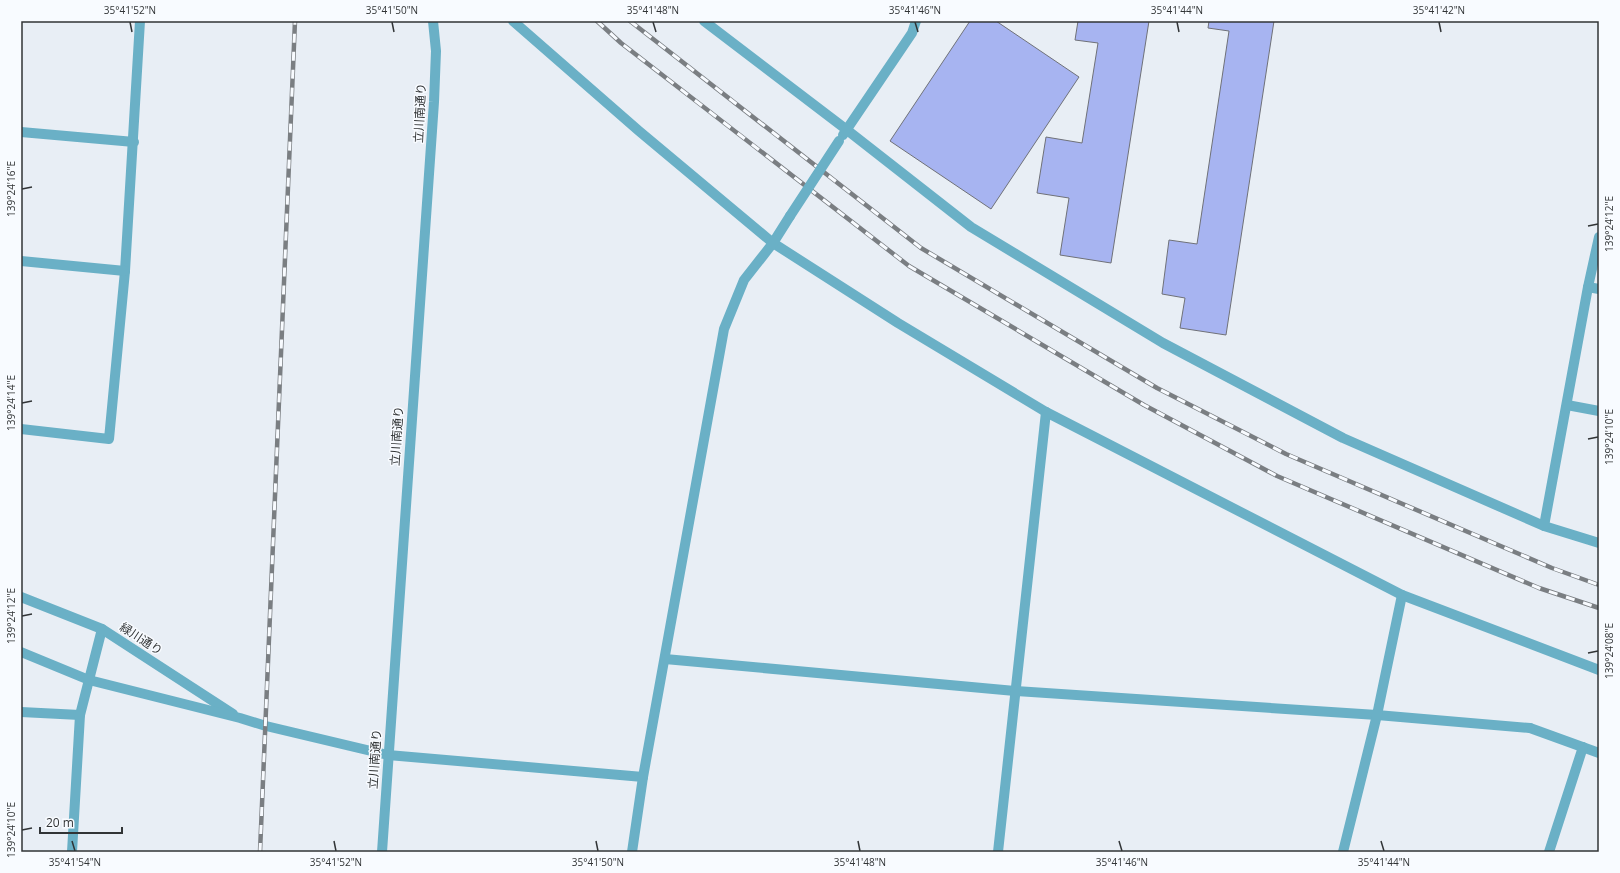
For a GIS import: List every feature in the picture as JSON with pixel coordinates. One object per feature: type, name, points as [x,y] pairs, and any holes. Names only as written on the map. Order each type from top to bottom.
[{"type":"street","points":[[21,430],[109,439],[125,271],[134,142],[140,21]]},
{"type":"street","name":"立川南通り","points":[[382,852],[434,102],[436,51],[433,21]]},
{"type":"street","points":[[513,21],[639,131],[773,243],[898,323],[1046,412],[1402,595],[1599,670]]},
{"type":"street","points":[[704,21],[847,130],[970,227],[1163,343],[1343,438],[1544,526],[1599,543]]},
{"type":"street","points":[[632,852],[643,777],[724,329],[744,280],[773,243],[839,141],[912,33],[916,21]]},
{"type":"street","points":[[21,132],[134,142]]},
{"type":"street","points":[[1544,526],[1588,287],[1599,237]]},
{"type":"street","points":[[21,261],[125,271]]},
{"type":"street","points":[[1588,287],[1599,289]]},
{"type":"street","points":[[1567,405],[1599,411]]},
{"type":"street","points":[[998,852],[1046,412]]},
{"type":"street","points":[[1343,852],[1377,715],[1402,595]]},
{"type":"street","name":"緑川通り","points":[[21,597],[102,629],[240,718]]},
{"type":"street","points":[[72,852],[80,715],[102,629]]},
{"type":"street","name":"緑川通り","points":[[21,652],[89,680],[240,718],[266,726],[388,755],[643,777]]},
{"type":"street","points":[[665,659],[1015,692],[1377,715],[1530,728],[1599,753]]},
{"type":"street","points":[[21,712],[80,715]]},
{"type":"street","points":[[1549,852],[1583,747]]},
{"type":"building","points":[[970,21],[996,21],[1079,77],[991,209],[890,141]]},
{"type":"building","points":[[1078,21],[1149,21],[1111,263],[1060,255],[1069,198],[1037,193],[1046,137],[1082,143],[1098,43],[1075,40]]},
{"type":"building","points":[[1209,21],[1274,21],[1226,335],[1180,328],[1185,298],[1162,294],[1169,240],[1197,244],[1229,31],[1208,28]]},
{"type":"railway","points":[[260,852],[295,21]]},
{"type":"railway","points":[[597,21],[621,43],[909,266],[1144,405],[1277,476],[1539,588],[1599,608]]},
{"type":"railway","points":[[630,21],[921,248],[1157,388],[1286,454],[1552,568],[1599,585]]}]
